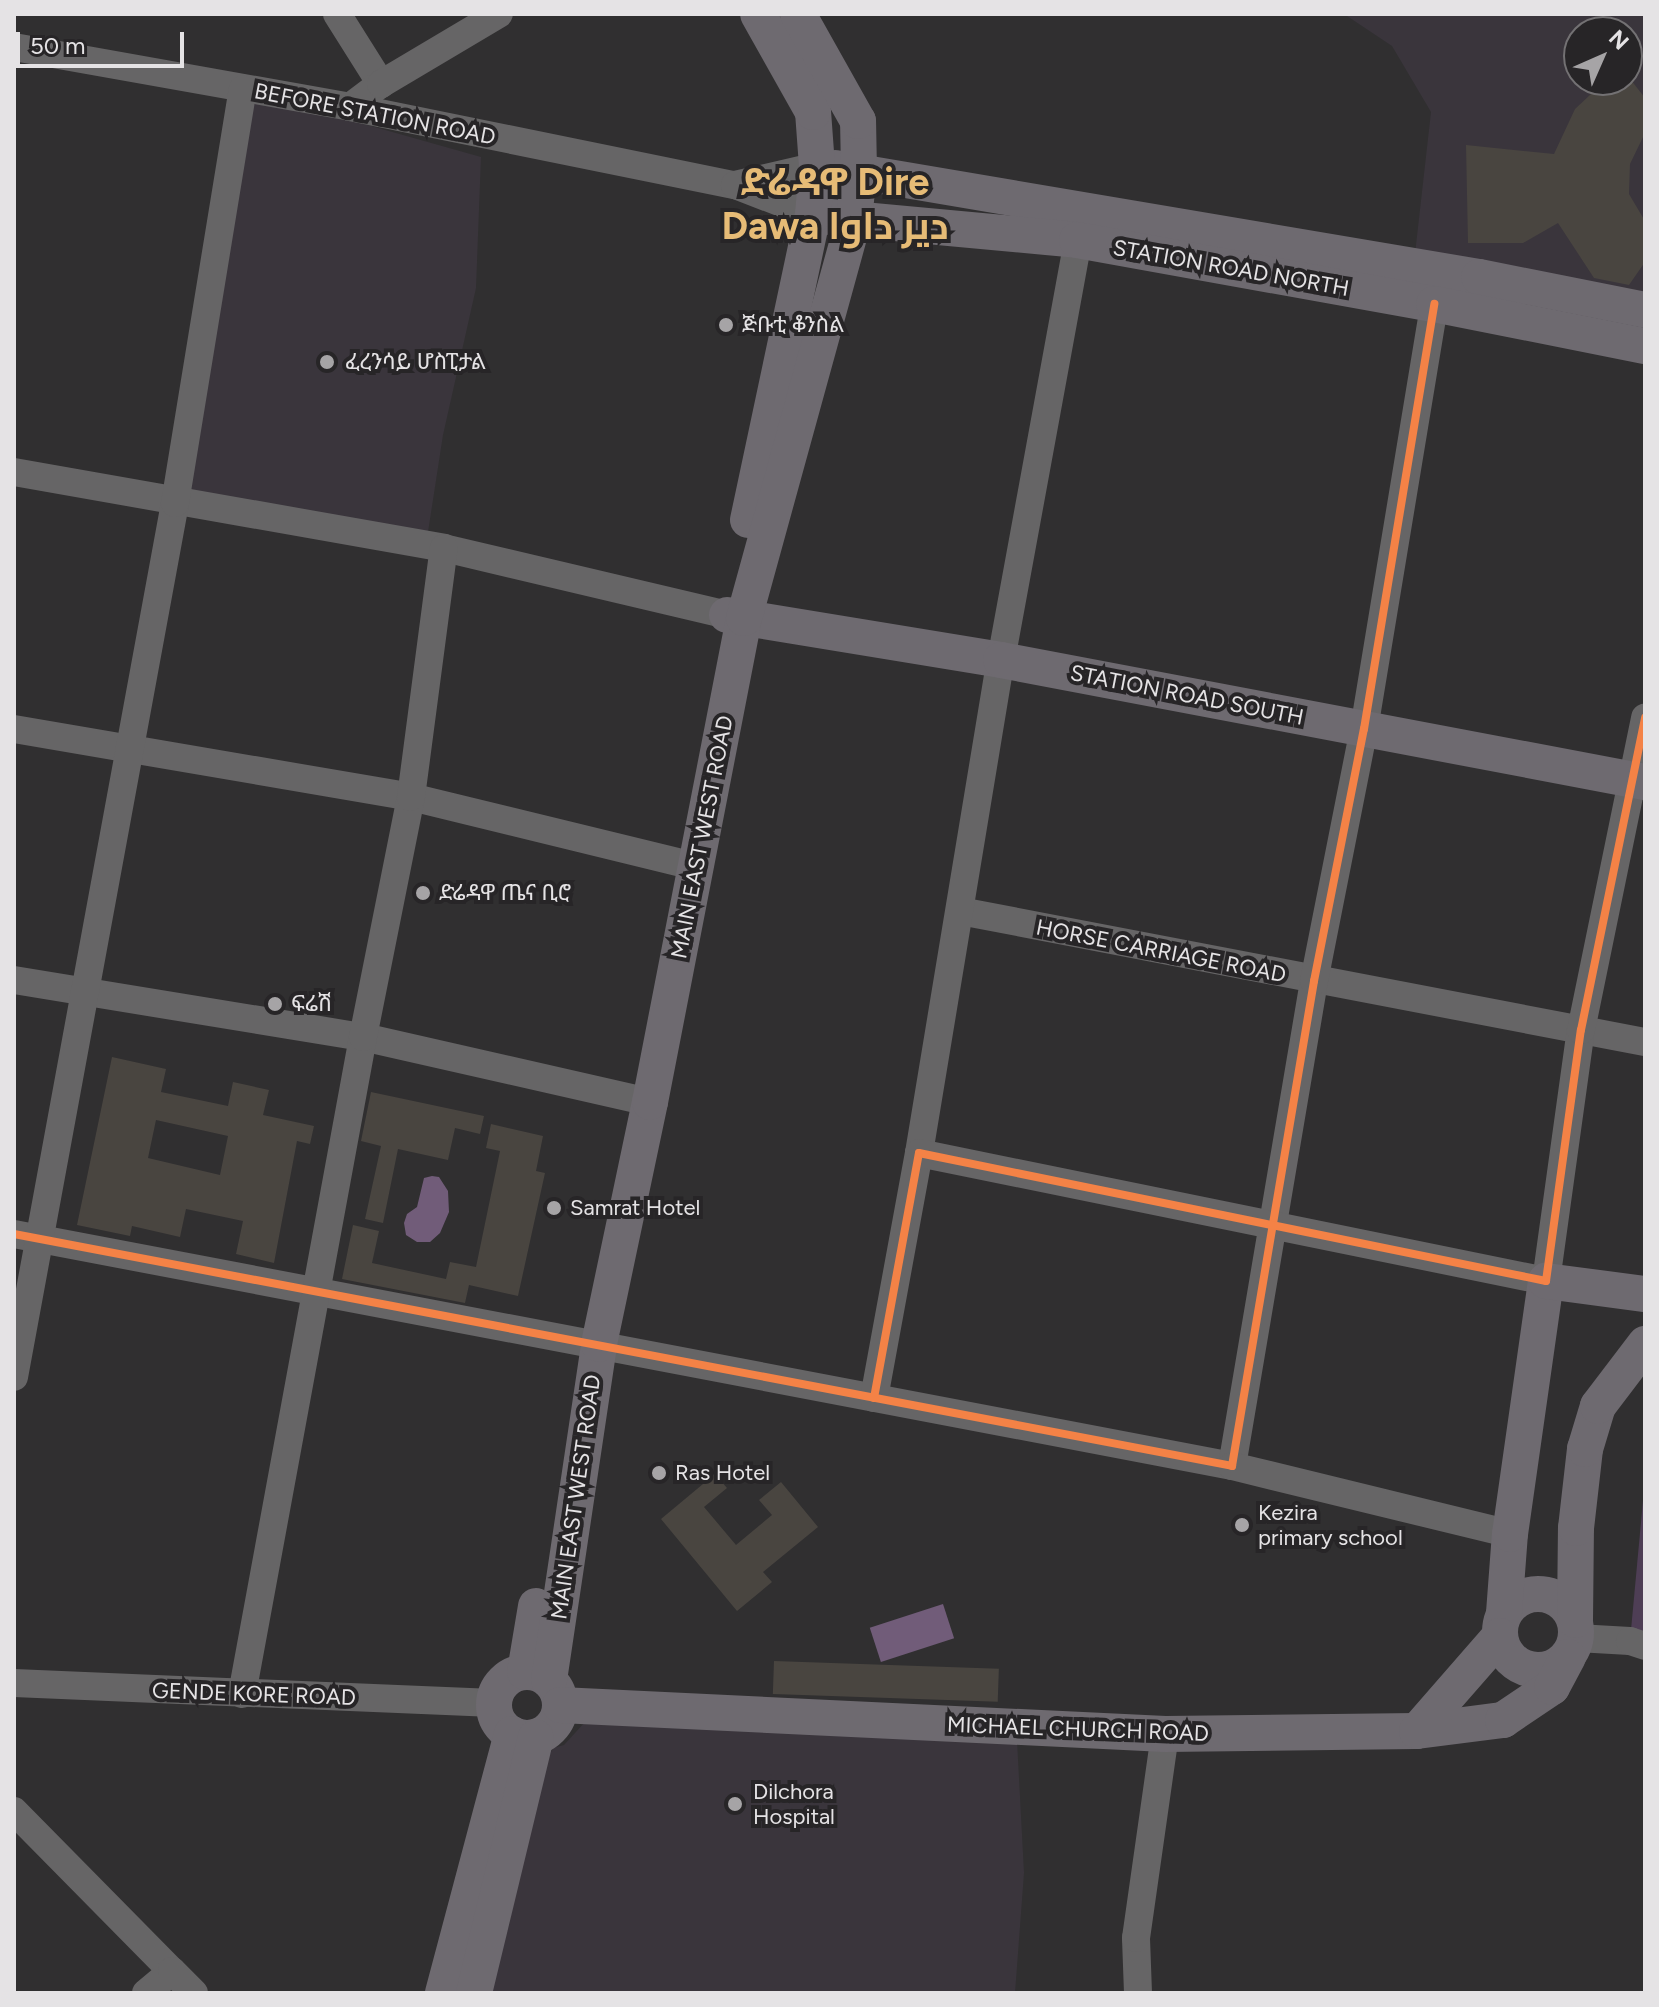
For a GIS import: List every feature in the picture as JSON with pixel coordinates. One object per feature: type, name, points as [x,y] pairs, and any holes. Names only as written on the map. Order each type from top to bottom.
[{"type":"main road","name":"MAIN EAST WEST ROAD","points":[[545,1686],[591,1343],[642,1100],[813,215],[817,166],[813,112],[758,14]]},
{"type":"main road","name":"MAIN EAST WEST ROAD","points":[[642,1100],[682,863],[736,616],[854,220],[859,171],[858,121],[798,14]]},
{"type":"main road","name":"STATION ROAD NORTH","points":[[817,166],[859,171],[1080,225],[1434,304],[1645,346]]},
{"type":"main road","name":"STATION ROAD NORTH","points":[[813,215],[854,220],[1080,225],[1479,277],[1645,310]]},
{"type":"main road","name":"STATION ROAD SOUTH","points":[[736,616],[1001,660],[1639,781]]},
{"type":"main road","points":[[1645,1294],[1546,1281],[1510,1534],[1502,1624],[1506,1653],[1524,1668],[1543,1670],[1556,1666],[1573,1639],[1576,1528],[1585,1449],[1598,1406],[1645,1344]]},
{"type":"main road","points":[[1417,1731],[1521,1597],[1545,1593],[1566,1604],[1573,1639]]},
{"type":"main road","name":"MICHAEL CHURCH ROAD","points":[[545,1686],[1165,1734],[1417,1731],[1503,1720],[1552,1687],[1573,1639]]},
{"type":"main road","points":[[500,1685],[545,1686],[554,1725],[524,1735],[498,1721],[494,1703],[500,1685]]},
{"type":"main road","points":[[474,1993],[496,1848],[524,1735]]},
{"type":"main road","points":[[443,1993],[496,1848]]},
{"type":"street","points":[[337,14],[381,84]]},
{"type":"street","points":[[350,107],[381,84],[499,14]]},
{"type":"street","name":"BEFORE STATION ROAD","points":[[14,47],[350,107],[735,185],[813,215]]},
{"type":"street","points":[[14,1377],[27,1237],[86,993],[175,503],[243,90]]},
{"type":"street","name":"BEFORE STATION ROAD","points":[[735,185],[817,166]]},
{"type":"street","points":[[874,1398],[919,1153],[1001,660],[1080,225]]},
{"type":"street","points":[[1232,1466],[1314,981],[1364,729],[1434,304]]},
{"type":"street","points":[[14,472],[175,503],[444,548],[736,616]]},
{"type":"street","points":[[242,1694],[363,1037],[411,797],[444,548]]},
{"type":"street","points":[[919,1153],[1546,1281],[1581,1030],[1639,781],[1645,717]]},
{"type":"street","points":[[14,729],[411,797],[682,863]]},
{"type":"street","name":"HORSE CARRIAGE ROAD","points":[[960,911],[1645,1042]]},
{"type":"street","points":[[14,980],[363,1037],[642,1100]]},
{"type":"street","points":[[27,1237],[1232,1466],[1510,1534]]},
{"type":"street","points":[[1573,1639],[1630,1641],[1645,1646]]},
{"type":"street","name":"GENDE KORE ROAD","points":[[14,1683],[494,1703]]},
{"type":"street","points":[[1138,1993],[1136,1938],[1165,1734]]},
{"type":"street","points":[[14,1811],[194,1993]]},
{"type":"street","points":[[146,1993],[172,1971]]},
{"type":"shaded area","points":[[1344,14],[1645,14],[1645,352],[1409,307],[1431,112],[1392,46]]},
{"type":"shaded area","name":"ፈረንሳይ ሆስፒታል","points":[[243,90],[481,157],[476,288],[443,435],[426,545],[168,502]]},
{"type":"shaded area","points":[[439,1177],[448,1191],[449,1212],[440,1233],[430,1242],[417,1242],[406,1235],[404,1223],[407,1214],[417,1207],[424,1178]]},
{"type":"shaded area","points":[[1645,1479],[1645,1647],[1630,1641]]},
{"type":"shaded area","points":[[943,1604],[954,1638],[881,1662],[870,1628]]},
{"type":"shaded area","points":[[585,1722],[1017,1740],[1024,1873],[1015,1993],[488,1993],[509,1925],[532,1807],[545,1764],[553,1748],[564,1745]]},
{"type":"building","points":[[1643,95],[1645,98],[1645,133],[1630,164],[1629,194],[1645,221],[1645,262],[1629,285],[1594,278],[1558,223],[1523,243],[1468,243],[1466,145],[1554,154],[1575,109],[1589,96]]},
{"type":"building","points":[[112,1057],[166,1069],[161,1092],[228,1106],[233,1082],[269,1090],[263,1115],[314,1126],[310,1144],[297,1141],[274,1263],[236,1254],[243,1221],[186,1209],[180,1237],[132,1226],[130,1236],[77,1225]],"holes":[[[156,1120],[228,1136],[220,1175],[148,1158]]]},
{"type":"building","points":[[371,1092],[484,1116],[480,1134],[455,1128],[448,1160],[398,1149],[383,1223],[365,1219],[381,1146],[361,1141]]},
{"type":"building","points":[[491,1124],[543,1136],[536,1171],[545,1173],[518,1296],[469,1285],[465,1303],[342,1279],[353,1225],[379,1231],[372,1263],[446,1279],[450,1262],[476,1267],[500,1151],[486,1148]]},
{"type":"building","points":[[715,1474],[727,1488],[704,1507],[736,1545],[772,1515],[759,1500],[781,1482],[818,1527],[763,1572],[772,1582],[737,1611],[661,1519]]},
{"type":"building","points":[[774,1661],[999,1669],[998,1702],[773,1694]]},
{"type":"cycle path","points":[[14,1234],[1232,1466],[1314,981],[1364,729],[1434,304]]},
{"type":"cycle path","points":[[874,1398],[919,1153],[1546,1281],[1581,1030],[1645,717]]},
{"type":"place","name":"ጅቡቲ ቆንስል","points":[[726,325]]},
{"type":"place","name":"ፈረንሳይ ሆስፒታል","points":[[327,362]]},
{"type":"place","name":"ድሬዳዋ ጤና ቢሮ","points":[[423,893]]},
{"type":"place","name":"ፍሬሽ","points":[[275,1004]]},
{"type":"place","name":"Samrat Hotel","points":[[554,1208]]},
{"type":"place","name":"Ras Hotel","points":[[659,1473]]},
{"type":"place","name":"Kezira primary school","points":[[1242,1525]]},
{"type":"place","name":"Dilchora Hospital","points":[[735,1804]]},
{"type":"district","name":"ድሬዳዋ Dire Dawa دير داوا","points":[[835,205]]}]
